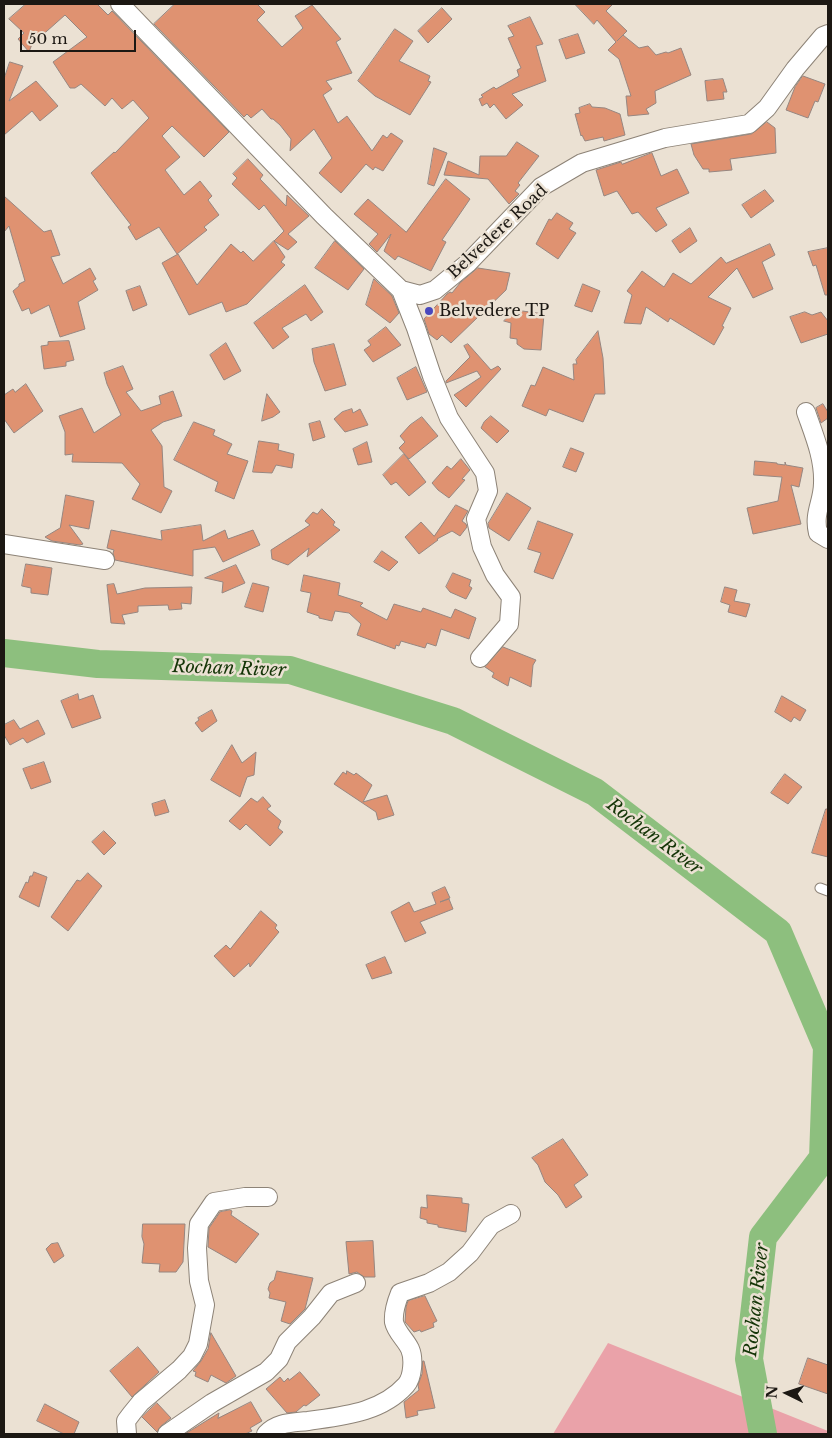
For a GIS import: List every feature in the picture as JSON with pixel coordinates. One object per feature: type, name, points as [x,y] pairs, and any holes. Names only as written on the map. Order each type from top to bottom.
[{"type":"street","points":[[120,4],[324,216],[401,290],[449,418],[485,473],[488,491],[476,519],[482,546],[495,576],[511,596],[509,624],[480,658]]},
{"type":"street","name":"Belvedere Road","points":[[401,290],[420,294],[435,290],[468,262],[541,187],[582,163],[666,138],[749,124],[768,108],[795,69],[823,36],[828,34]]},
{"type":"street","points":[[806,412],[823,465],[823,486],[816,523],[818,533],[828,539]]},
{"type":"street","points":[[4,544],[105,560]]},
{"type":"street","points":[[127,1434],[126,1421],[132,1413],[141,1402],[179,1370],[192,1356],[198,1344],[205,1306],[199,1281],[197,1248],[199,1224],[214,1202],[246,1197],[268,1197]]},
{"type":"street","points":[[266,1434],[280,1424],[345,1416],[365,1411],[387,1400],[407,1384],[412,1373],[410,1349],[394,1324],[394,1306],[400,1293],[429,1284],[449,1272],[470,1253],[491,1225],[511,1214]]},
{"type":"street","points":[[167,1434],[212,1403],[266,1372],[279,1360],[287,1342],[312,1317],[331,1293],[356,1283]]},
{"type":"shaded area","points":[[608,1343],[828,1431],[828,1434],[553,1434]]},
{"type":"building","points":[[26,4],[97,4],[108,15],[112,11],[229,132],[204,157],[172,126],[162,136],[180,157],[165,170],[184,195],[200,181],[212,196],[208,200],[219,215],[204,227],[207,230],[177,254],[159,227],[136,240],[128,227],[131,225],[91,173],[115,153],[149,118],[133,100],[122,109],[112,98],[105,106],[81,84],[75,88],[70,88],[53,62],[87,37],[65,15],[38,39],[35,36],[29,52],[18,39],[24,33],[9,19]]},
{"type":"building","points":[[175,4],[257,4],[265,12],[257,20],[282,47],[303,28],[295,16],[312,5],[341,39],[336,42],[352,73],[326,81],[332,89],[323,95],[338,123],[347,116],[372,151],[383,135],[387,138],[391,133],[403,141],[383,171],[375,167],[373,170],[366,164],[341,193],[319,173],[332,158],[314,129],[290,151],[291,139],[280,125],[262,109],[251,118],[247,114],[244,117],[154,24]]},
{"type":"building","points":[[575,4],[613,4],[606,11],[627,31],[623,35],[639,48],[648,46],[656,55],[681,48],[691,75],[655,91],[656,103],[646,109],[649,114],[628,116],[626,96],[631,96],[619,59],[608,50],[616,42],[597,20],[594,24]]},
{"type":"building","points":[[442,8],[452,19],[428,43],[418,31]]},
{"type":"building","points":[[530,17],[543,44],[536,46],[546,81],[512,94],[523,105],[506,119],[494,104],[490,108],[487,103],[482,106],[479,99],[483,97],[481,95],[494,87],[496,89],[519,76],[517,70],[521,68],[508,38],[514,36],[508,26]]},
{"type":"building","points":[[395,29],[413,41],[399,61],[430,76],[428,81],[431,82],[410,115],[375,96],[358,81]]},
{"type":"building","points":[[578,34],[585,53],[566,59],[559,40]]},
{"type":"building","points":[[10,62],[23,66],[9,101],[36,81],[58,106],[40,121],[32,111],[4,135],[4,79]]},
{"type":"building","points":[[803,76],[825,84],[818,102],[815,101],[808,118],[786,110],[795,87]]},
{"type":"building","points":[[723,79],[727,92],[723,92],[724,99],[707,101],[705,81]]},
{"type":"building","points":[[590,104],[592,107],[605,108],[620,114],[625,135],[604,141],[603,137],[585,141],[581,136],[575,114],[580,113],[579,108]]},
{"type":"building","points":[[767,122],[775,128],[776,153],[730,159],[732,170],[709,172],[709,169],[703,169],[694,155],[691,144],[751,134]]},
{"type":"building","points":[[517,142],[539,156],[518,183],[520,185],[515,191],[519,194],[509,204],[488,179],[444,175],[448,161],[479,175],[480,156],[506,156]]},
{"type":"building","points":[[434,148],[447,153],[434,186],[428,184]]},
{"type":"building","points":[[652,153],[661,176],[677,169],[689,193],[656,208],[667,225],[656,232],[638,212],[632,214],[617,191],[604,196],[596,170],[621,162],[622,164]]},
{"type":"building","points":[[248,159],[263,175],[260,179],[286,206],[287,195],[309,216],[288,234],[297,242],[288,250],[274,241],[284,231],[264,205],[259,210],[232,184],[237,178],[233,174]]},
{"type":"building","points":[[446,179],[470,199],[442,240],[446,242],[431,271],[398,256],[395,260],[384,251],[391,234],[377,252],[369,244],[378,234],[354,214],[368,199],[406,232]]},
{"type":"building","points":[[765,190],[774,201],[751,218],[742,205]]},
{"type":"building","points":[[4,196],[44,232],[51,230],[60,255],[51,257],[63,284],[90,268],[96,279],[93,281],[98,290],[78,302],[85,329],[60,337],[49,305],[31,314],[29,308],[22,311],[13,291],[19,284],[25,281],[9,226],[4,232]]},
{"type":"building","points":[[557,213],[573,223],[569,229],[576,233],[558,259],[536,244],[549,219],[551,220]]},
{"type":"building","points":[[690,228],[697,241],[680,253],[672,241]]},
{"type":"building","points":[[274,241],[285,257],[281,262],[285,265],[247,304],[226,312],[222,302],[189,315],[162,263],[178,254],[197,285],[231,244],[241,253],[243,251],[253,261]]},
{"type":"building","points":[[335,241],[364,269],[348,290],[315,268]]},
{"type":"building","points":[[770,244],[775,255],[762,262],[773,289],[753,298],[737,268],[708,297],[731,308],[722,326],[724,327],[714,345],[670,318],[668,322],[646,307],[641,324],[624,323],[632,295],[627,291],[642,271],[664,287],[673,273],[691,284],[721,257],[726,263]]},
{"type":"building","points":[[828,248],[828,295],[825,295],[816,265],[813,266],[808,252]]},
{"type":"building","points":[[478,268],[510,273],[506,290],[451,343],[442,335],[437,340],[429,334],[424,319],[447,294],[452,293],[460,283]]},
{"type":"building","points":[[374,279],[392,296],[399,313],[390,323],[366,305]]},
{"type":"building","points":[[583,284],[600,291],[592,312],[575,306]]},
{"type":"building","points":[[305,285],[323,312],[311,321],[306,314],[282,328],[289,337],[273,349],[254,323]]},
{"type":"building","points":[[140,286],[147,305],[133,311],[126,291]]},
{"type":"building","points":[[515,310],[544,314],[541,350],[524,349],[517,344],[517,339],[510,338],[511,323],[504,321]]},
{"type":"building","points":[[805,312],[812,315],[821,312],[828,321],[828,334],[801,343],[790,317]]},
{"type":"building","points":[[386,327],[401,345],[373,362],[364,350],[371,345],[368,341]]},
{"type":"building","points":[[598,331],[603,358],[605,394],[595,394],[583,422],[549,409],[546,416],[522,406],[531,385],[535,386],[543,367],[574,380],[573,364],[577,364],[576,360]]},
{"type":"building","points":[[69,341],[74,360],[66,362],[66,366],[44,369],[41,346],[48,345],[48,342]]},
{"type":"building","points":[[226,343],[241,371],[224,380],[210,355]]},
{"type":"building","points":[[334,344],[346,385],[325,391],[314,362],[312,349]]},
{"type":"building","points":[[468,344],[491,370],[498,366],[501,369],[466,407],[454,395],[481,377],[477,371],[446,383],[446,381],[470,357],[464,346]]},
{"type":"building","points":[[123,366],[133,389],[126,392],[141,411],[161,404],[159,396],[173,391],[182,416],[163,422],[151,430],[162,446],[164,487],[172,491],[161,513],[132,499],[140,484],[122,463],[72,462],[73,454],[65,455],[65,432],[59,416],[82,408],[94,433],[121,415],[104,373]]},
{"type":"building","points":[[416,367],[427,392],[407,400],[397,378]]},
{"type":"building","points":[[26,384],[43,411],[14,433],[4,419],[4,395],[13,389],[15,392]]},
{"type":"building","points":[[267,394],[280,412],[262,421]]},
{"type":"building","points":[[823,404],[828,412],[828,418],[821,423],[816,408]]},
{"type":"building","points":[[352,409],[353,413],[360,409],[368,425],[345,432],[334,419],[342,412]]},
{"type":"building","points":[[491,416],[509,431],[497,443],[481,428],[484,422]]},
{"type":"building","points":[[422,417],[438,436],[409,459],[399,448],[405,442],[400,436],[410,425]]},
{"type":"building","points":[[320,421],[325,437],[313,441],[309,424]]},
{"type":"building","points":[[194,422],[215,430],[213,435],[232,444],[227,454],[248,461],[234,499],[215,491],[218,482],[174,460]]},
{"type":"building","points":[[259,441],[279,444],[278,450],[294,454],[292,468],[276,465],[272,473],[253,472]]},
{"type":"building","points":[[367,442],[372,462],[358,465],[353,449]]},
{"type":"building","points":[[571,448],[584,453],[576,472],[563,467]]},
{"type":"building","points":[[404,454],[426,482],[409,496],[396,482],[391,485],[383,475]]},
{"type":"building","points":[[461,459],[470,470],[462,479],[465,480],[449,498],[432,483],[447,466],[451,469]]},
{"type":"building","points":[[755,461],[785,465],[785,462],[786,465],[803,468],[799,487],[791,485],[801,524],[753,534],[747,508],[778,501],[782,477],[754,475]]},
{"type":"building","points":[[507,493],[531,508],[509,541],[489,528],[488,524]]},
{"type":"building","points":[[66,495],[94,501],[89,529],[69,525],[83,544],[80,545],[52,541],[45,537],[60,528]]},
{"type":"building","points":[[456,505],[468,511],[462,521],[467,527],[460,536],[452,531],[437,539],[419,554],[405,537],[421,522],[434,536]]},
{"type":"building","points":[[322,509],[335,522],[333,525],[340,530],[307,557],[309,548],[288,565],[272,559],[271,550],[310,525],[305,521],[313,512],[317,514]]},
{"type":"building","points":[[538,521],[573,534],[553,579],[534,572],[541,553],[528,549]]},
{"type":"building","points":[[201,525],[203,541],[225,530],[228,539],[253,530],[260,545],[223,562],[215,547],[193,550],[193,576],[115,560],[114,550],[107,548],[111,530],[162,540],[161,531]]},
{"type":"building","points":[[382,551],[398,562],[389,571],[374,562]]},
{"type":"building","points":[[26,564],[52,568],[48,595],[31,593],[31,588],[22,586]]},
{"type":"building","points":[[236,565],[245,583],[222,593],[223,582],[205,578]]},
{"type":"building","points":[[453,573],[471,580],[469,586],[472,588],[466,599],[450,592],[446,587]]},
{"type":"building","points":[[304,575],[340,583],[338,595],[363,603],[360,606],[387,620],[394,604],[421,612],[423,608],[451,618],[455,609],[476,618],[469,639],[441,629],[436,646],[427,643],[425,648],[401,641],[399,646],[396,645],[395,649],[357,635],[361,624],[349,613],[335,611],[332,621],[319,618],[319,616],[307,612],[311,593],[301,591]]},
{"type":"building","points":[[253,583],[269,587],[263,612],[245,607]]},
{"type":"building","points":[[114,584],[117,594],[145,588],[192,587],[191,604],[181,603],[182,609],[169,610],[168,605],[138,606],[138,612],[122,615],[125,624],[111,623],[107,585]]},
{"type":"building","points":[[725,587],[737,590],[734,601],[750,604],[746,617],[728,612],[730,605],[721,602]]},
{"type":"building","points":[[503,647],[536,660],[533,665],[531,687],[510,677],[508,686],[492,677],[494,673],[485,667]]},
{"type":"building","points":[[78,694],[79,700],[93,695],[101,718],[72,728],[61,701]]},
{"type":"building","points":[[782,696],[806,710],[800,721],[794,717],[791,722],[775,712]]},
{"type":"building","points":[[212,710],[217,721],[202,732],[195,723],[199,720],[198,718]]},
{"type":"building","points":[[14,720],[20,729],[38,720],[45,734],[27,743],[23,738],[10,745],[4,735],[4,725]]},
{"type":"building","points":[[232,745],[242,763],[256,752],[254,775],[247,777],[240,797],[211,780]]},
{"type":"building","points":[[44,762],[51,782],[31,789],[23,769]]},
{"type":"building","points":[[347,771],[354,775],[356,773],[372,785],[363,802],[387,795],[394,815],[378,820],[376,812],[334,784],[343,772],[346,774]]},
{"type":"building","points":[[785,774],[802,787],[788,804],[771,793]]},
{"type":"building","points":[[263,797],[271,806],[267,809],[281,821],[278,828],[283,832],[270,846],[246,824],[240,830],[229,821],[251,798],[257,802]]},
{"type":"building","points":[[165,800],[169,812],[155,816],[152,804]]},
{"type":"building","points":[[826,809],[828,809],[828,857],[812,853]]},
{"type":"building","points":[[104,831],[116,843],[104,855],[92,842]]},
{"type":"building","points":[[34,872],[47,877],[39,907],[19,897],[26,882],[28,883],[30,876]]},
{"type":"building","points":[[88,873],[102,886],[68,931],[51,917],[77,880],[80,881]]},
{"type":"building","points":[[445,887],[450,898],[440,902],[449,899],[453,909],[420,922],[426,933],[405,942],[391,912],[409,902],[414,912],[436,904],[432,893]]},
{"type":"building","points":[[261,911],[277,925],[275,928],[279,932],[250,967],[249,963],[234,977],[214,956],[226,945],[230,949]]},
{"type":"building","points":[[385,957],[392,973],[372,979],[366,965]]},
{"type":"building","points":[[563,1139],[588,1175],[574,1185],[582,1197],[566,1208],[558,1195],[545,1182],[538,1165],[532,1158]]},
{"type":"building","points":[[427,1195],[462,1198],[462,1203],[469,1204],[466,1232],[438,1227],[438,1225],[427,1223],[427,1220],[420,1218],[421,1207],[427,1208]]},
{"type":"building","points":[[232,1211],[231,1215],[259,1234],[236,1263],[208,1247],[209,1228],[220,1212]]},
{"type":"building","points":[[143,1224],[185,1224],[183,1262],[176,1272],[159,1272],[160,1264],[142,1263],[144,1244],[142,1237]]},
{"type":"building","points":[[373,1241],[375,1277],[364,1277],[357,1272],[349,1274],[346,1242]]},
{"type":"building","points":[[58,1243],[64,1256],[54,1263],[46,1249],[51,1244]]},
{"type":"building","points":[[277,1271],[313,1278],[305,1309],[290,1324],[281,1321],[286,1302],[269,1298],[270,1293],[268,1289]]},
{"type":"building","points":[[425,1296],[437,1321],[433,1323],[434,1327],[421,1332],[420,1330],[414,1332],[405,1322],[406,1307],[408,1301]]},
{"type":"building","points":[[211,1333],[236,1376],[226,1383],[211,1375],[208,1382],[195,1376],[196,1372],[193,1371],[208,1349]]},
{"type":"building","points":[[138,1347],[159,1372],[132,1397],[110,1371]]},
{"type":"building","points":[[808,1358],[828,1365],[828,1394],[799,1384]]},
{"type":"building","points":[[423,1361],[435,1408],[417,1411],[418,1415],[406,1418],[404,1402],[419,1390],[418,1385],[422,1374]]},
{"type":"building","points":[[300,1372],[320,1395],[296,1412],[287,1413],[266,1389],[280,1377],[284,1382]]},
{"type":"building","points":[[251,1402],[262,1421],[250,1428],[252,1431],[245,1434],[185,1434],[219,1413],[218,1418]]},
{"type":"building","points":[[157,1403],[171,1418],[157,1432],[142,1417]]},
{"type":"building","points":[[45,1404],[79,1422],[74,1434],[64,1434],[37,1421]]},
{"type":"waterway","name":"Rochan River","points":[[4,653],[98,664],[290,670],[453,721],[595,792],[778,932],[827,1047],[823,1158],[763,1237],[749,1359],[763,1434]]},
{"type":"place","name":"Belvedere TP","points":[[429,311]]}]
